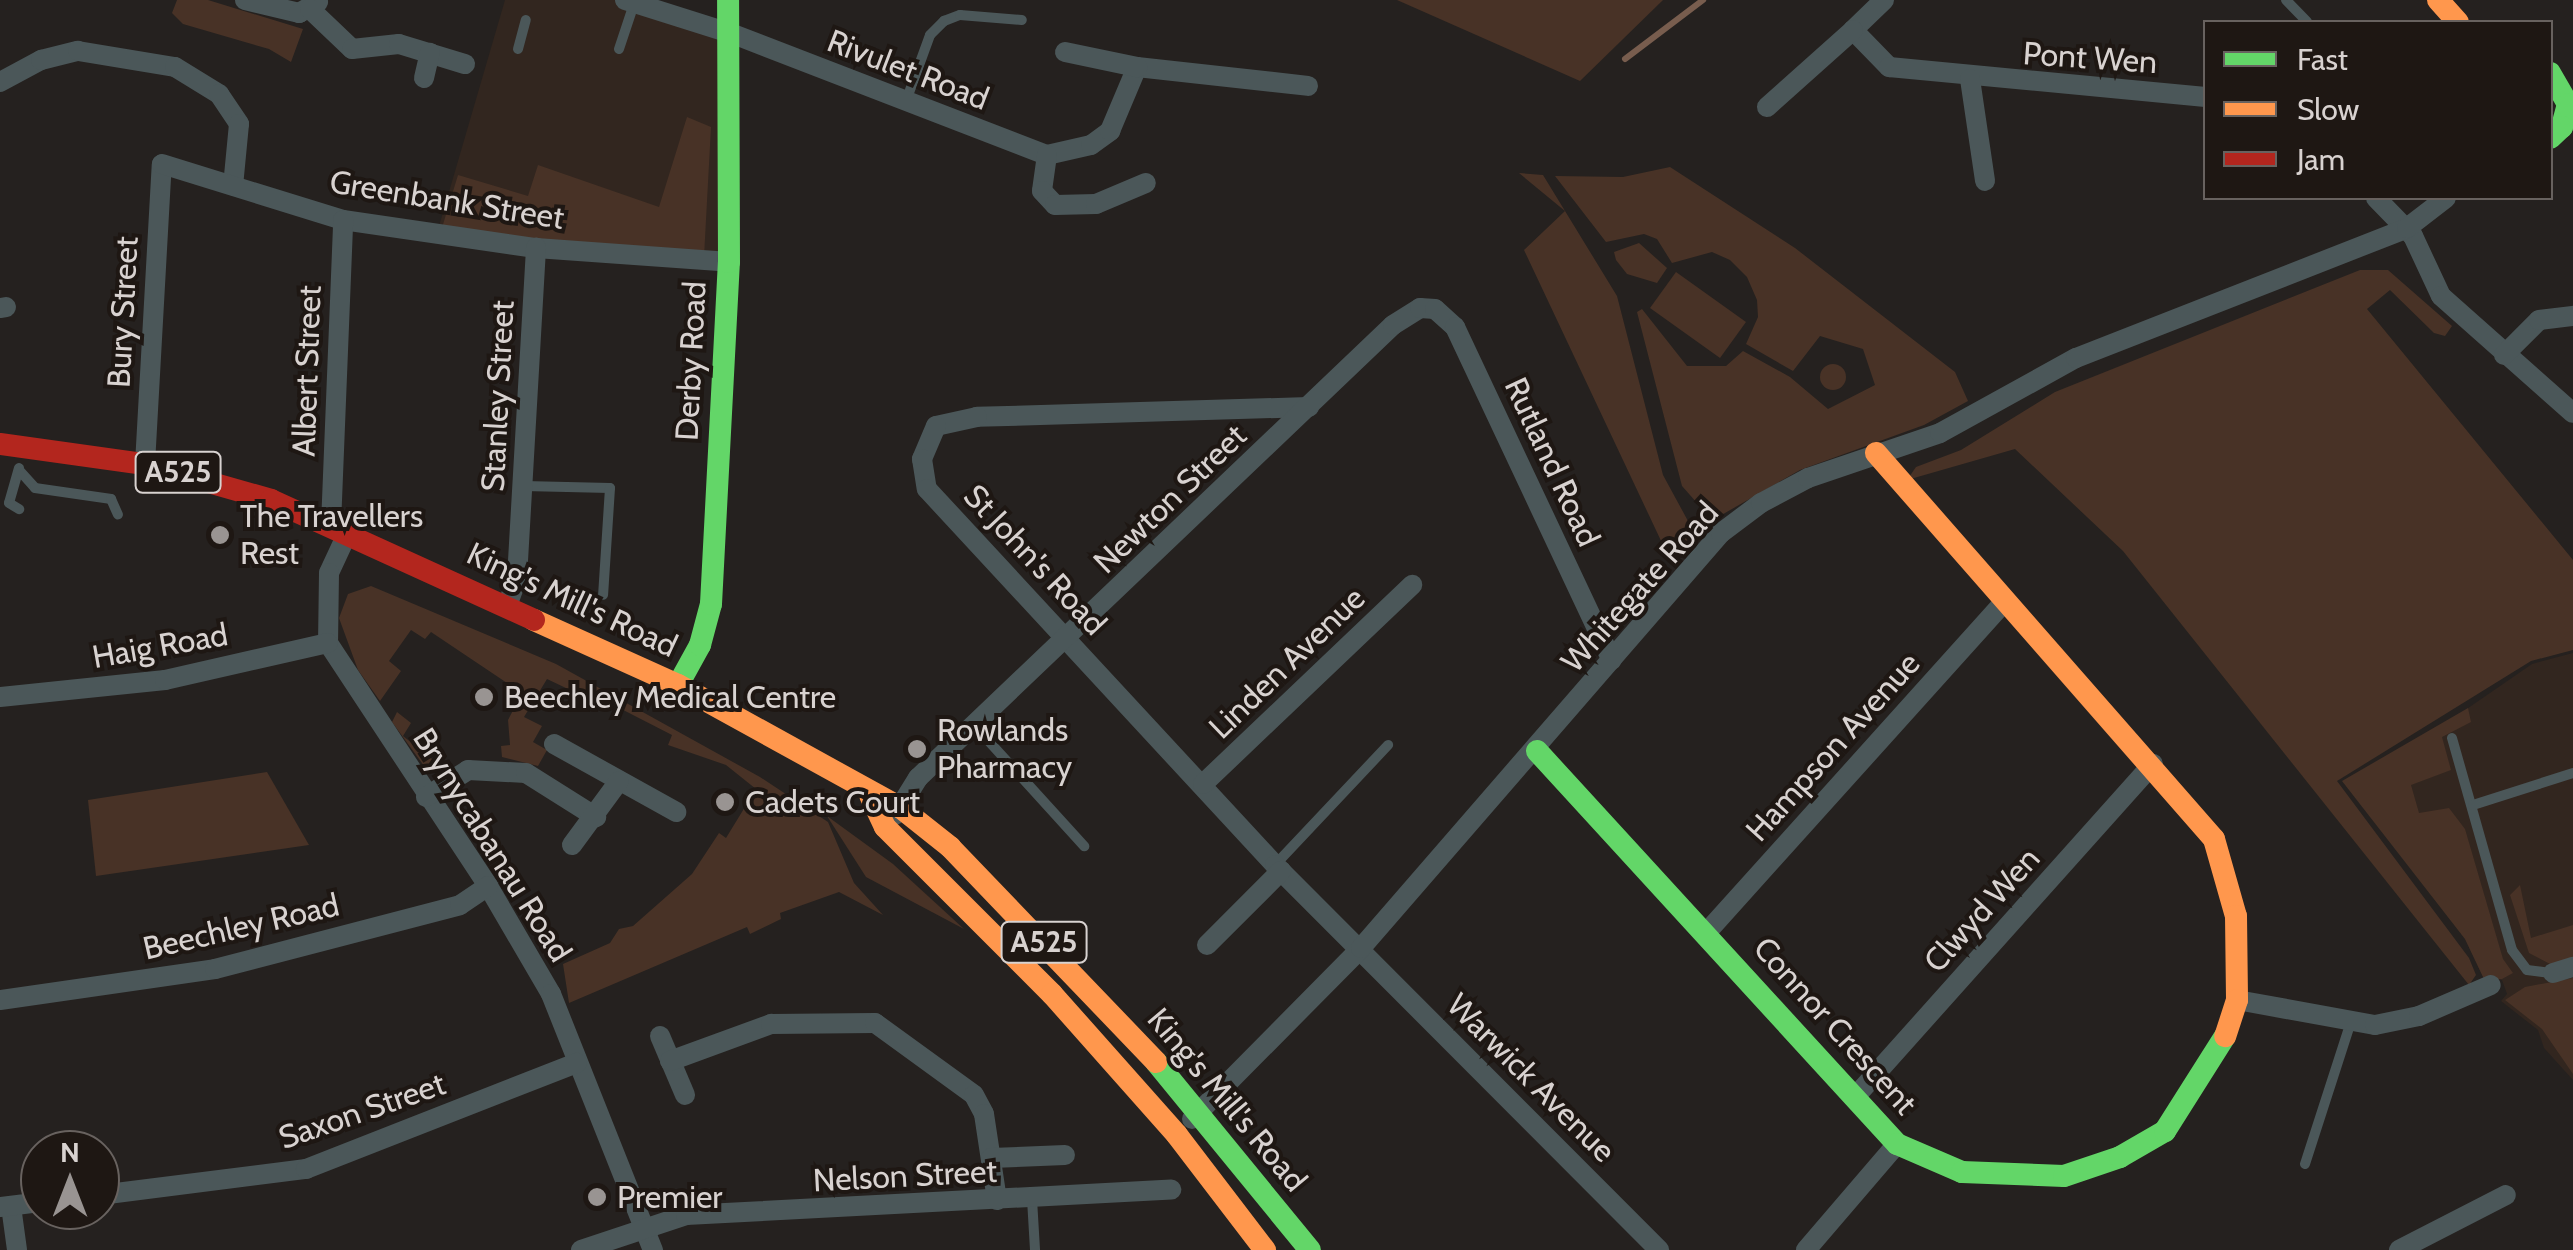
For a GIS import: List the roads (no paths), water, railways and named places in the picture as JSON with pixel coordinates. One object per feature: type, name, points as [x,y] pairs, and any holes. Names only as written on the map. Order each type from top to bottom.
[{"type":"street","points":[[245,0],[287,13],[314,4],[352,49],[400,44],[466,64]]},
{"type":"street","name":"Derby Road","points":[[678,685],[700,646],[711,604],[729,262],[733,34],[728,0]]},
{"type":"street","points":[[1766,106],[1884,0]]},
{"type":"street","points":[[2438,0],[2456,20]]},
{"type":"street","name":"Rivulet Road","points":[[630,1],[733,34],[1047,154]]},
{"type":"street","name":"Pont Wen","points":[[1853,30],[1877,58],[1910,72],[2203,97]]},
{"type":"street","points":[[0,82],[78,51],[175,67],[209,86],[233,113],[240,140],[233,186]]},
{"type":"street","points":[[1065,52],[1137,67],[1308,86]]},
{"type":"street","points":[[424,78],[430,53]]},
{"type":"street","points":[[1137,67],[1110,131],[1091,144],[1047,154],[1042,191],[1055,206],[1096,204],[1146,183]]},
{"type":"street","points":[[2553,78],[2568,104],[2562,134]]},
{"type":"street","points":[[1970,79],[1985,182]]},
{"type":"street","name":"Greenbank Street","points":[[162,164],[343,220],[536,248],[729,262]]},
{"type":"street","name":"Bury Street","points":[[144,464],[162,164]]},
{"type":"street","points":[[2378,200],[2406,228],[2441,296],[2504,355],[2572,410]]},
{"type":"street","name":"Whitegate Road","points":[[1177,1135],[1361,948],[1537,752],[1721,533],[1808,478],[1940,434],[2076,358],[2406,228],[2443,200]]},
{"type":"street","name":"Albert Street","points":[[340,529],[343,220]]},
{"type":"street","name":"Stanley Street","points":[[508,606],[517,578],[536,248]]},
{"type":"street","name":"Newton Street","points":[[885,826],[902,808],[918,778],[1309,407],[1420,308]]},
{"type":"street","name":"Rutland Road","points":[[1420,308],[1435,309],[1456,328],[1612,660]]},
{"type":"street","points":[[2504,355],[2540,320],[2573,316]]},
{"type":"street","name":"St John's Road","points":[[1309,407],[977,417],[936,426],[922,459],[927,488],[1278,868],[1361,948]]},
{"type":"street","name":"Connor Crescent","points":[[1537,752],[1707,932],[1897,1144],[1931,1162],[2005,1178],[2064,1176],[2120,1157],[2165,1131],[2196,1096],[2237,1000],[2236,916],[2228,874],[2214,839],[2153,764],[2004,603],[1876,453]]},
{"type":"street","name":"King's Mill's Road","points":[[13,454],[144,464],[220,482],[340,529],[678,685],[811,754],[870,796],[902,808],[1031,928],[1198,1112],[1310,1250]]},
{"type":"street","points":[[328,642],[329,573],[340,529]]},
{"type":"street","name":"Linden Avenue","points":[[1203,784],[1412,584]]},
{"type":"street","name":"Hampson Avenue","points":[[1707,932],[2004,603]]},
{"type":"street","name":"Haig Road","points":[[0,696],[141,684],[328,642]]},
{"type":"street","name":"Brynycabanau Road","points":[[328,642],[426,797],[488,886],[551,994],[653,1250]]},
{"type":"street","points":[[554,744],[676,812]]},
{"type":"street","name":"Clwyd Wen","points":[[1855,1096],[2153,764]]},
{"type":"street","points":[[426,797],[468,770],[526,772],[596,816]]},
{"type":"street","points":[[572,845],[619,781]]},
{"type":"street","name":"King's Mill's Road","points":[[870,796],[885,826],[1052,994],[1177,1135],[1266,1250]]},
{"type":"street","points":[[1207,946],[1278,868]]},
{"type":"street","name":"Beechley Road","points":[[0,1000],[215,970],[460,905],[488,886]]},
{"type":"street","name":"Warwick Avenue","points":[[1361,948],[1658,1250]]},
{"type":"street","points":[[2237,1000],[2376,1025],[2419,1016],[2491,985]]},
{"type":"street","points":[[670,1061],[771,1024],[875,1024],[974,1095],[984,1114],[997,1200]]},
{"type":"street","points":[[660,1036],[685,1096]]},
{"type":"street","name":"Saxon Street","points":[[120,1192],[306,1169],[576,1063]]},
{"type":"street","points":[[1806,1250],[1897,1144]]},
{"type":"street","points":[[991,1158],[1065,1155]]},
{"type":"street","name":"Nelson Street","points":[[581,1250],[644,1225],[686,1215],[1171,1190]]},
{"type":"street","points":[[2399,1250],[2506,1195]]},
{"type":"street","points":[[5,1207],[17,1250]]},
{"type":"lane","points":[[2286,0],[2305,20]]},
{"type":"lane","points":[[620,49],[630,1]]},
{"type":"lane","points":[[906,100],[930,35],[944,22],[960,15],[1022,20]]},
{"type":"lane","points":[[518,48],[526,20]]},
{"type":"lane","points":[[13,454],[9,502],[19,509]]},
{"type":"lane","points":[[13,454],[35,488],[111,499],[118,515]]},
{"type":"lane","points":[[524,486],[610,488],[603,595]]},
{"type":"lane","points":[[974,725],[1084,846]]},
{"type":"lane","points":[[2452,738],[2512,950],[2527,970],[2563,970]]},
{"type":"lane","points":[[1278,868],[1388,744]]},
{"type":"lane","points":[[2473,805],[2573,773]]},
{"type":"lane","points":[[2305,1164],[2351,1022]]},
{"type":"lane","points":[[1032,1198],[1034,1250]]},
{"type":"waterway","points":[[1625,59],[1703,0]]},
{"type":"place","name":"The Travellers Rest","points":[[220,535]]},
{"type":"place","name":"Beechley Medical Centre","points":[[484,697]]},
{"type":"place","name":"Rowlands Pharmacy","points":[[917,749]]},
{"type":"place","name":"Cadets Court","points":[[725,802]]},
{"type":"place","name":"Premier","points":[[597,1197]]}]
